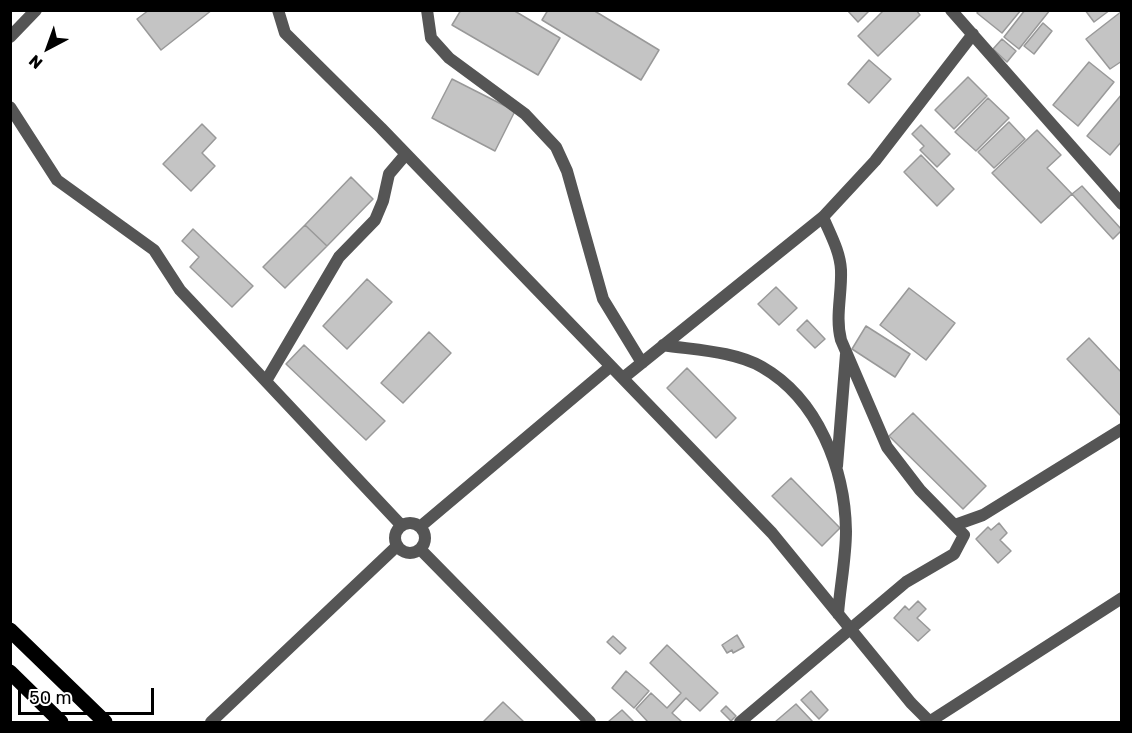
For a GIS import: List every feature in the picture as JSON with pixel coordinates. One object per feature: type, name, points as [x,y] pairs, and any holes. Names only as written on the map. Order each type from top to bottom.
[{"type":"main road","points":[[10,630],[105,723]]},
{"type":"main road","points":[[10,672],[61,723]]},
{"type":"street","points":[[10,37],[36,10]]},
{"type":"street","points":[[278,10],[285,33],[406,154],[772,533],[930,722],[1122,598]]},
{"type":"street","points":[[427,10],[431,39],[449,58],[525,114],[556,147],[567,171],[603,299],[642,363]]},
{"type":"street","points":[[951,10],[1122,204]]},
{"type":"street","points":[[622,378],[823,217],[875,161],[973,34]]},
{"type":"street","points":[[10,107],[57,180],[154,250],[180,290],[401,525]]},
{"type":"street","points":[[266,381],[339,257],[375,220],[383,201],[389,174],[406,154]]},
{"type":"street","points":[[740,723],[906,582],[954,554],[964,535],[920,490],[887,447],[838,328],[839,260],[823,217]]},
{"type":"street","points":[[663,345],[741,359],[762,367],[792,390],[808,407],[826,440],[836,472],[846,532],[838,614]]},
{"type":"street","points":[[836,472],[847,353]]},
{"type":"street","points":[[421,526],[611,366]]},
{"type":"street","points":[[955,525],[983,515],[1122,429]]},
{"type":"street","points":[[414,523],[421,526],[426,538],[420,549],[408,553],[397,546],[396,531],[401,525],[414,523]]},
{"type":"street","points":[[211,723],[397,546]]},
{"type":"street","points":[[420,549],[590,723]]},
{"type":"building","points":[[149,10],[212,10],[161,50],[137,19]]},
{"type":"building","points":[[461,10],[513,10],[560,38],[538,75],[452,25]]},
{"type":"building","points":[[548,10],[593,10],[659,50],[641,80],[542,20]]},
{"type":"building","points":[[847,10],[870,10],[858,22]]},
{"type":"building","points":[[884,10],[916,10],[920,15],[878,56],[858,36]]},
{"type":"building","points":[[979,10],[1021,10],[1002,33],[977,13]]},
{"type":"building","points":[[1025,10],[1050,10],[1019,49],[1004,37]]},
{"type":"building","points":[[1085,10],[1110,10],[1094,22]]},
{"type":"building","points":[[1122,11],[1122,61],[1110,69],[1086,39]]},
{"type":"building","points":[[1043,23],[1052,31],[1034,54],[1024,46]]},
{"type":"building","points":[[1002,39],[1016,51],[1007,62],[993,49]]},
{"type":"building","points":[[869,60],[891,79],[869,103],[848,84]]},
{"type":"building","points":[[1089,62],[1114,82],[1078,126],[1053,105]]},
{"type":"building","points":[[968,77],[987,96],[954,129],[935,110]]},
{"type":"building","points":[[452,79],[515,111],[495,151],[432,118]]},
{"type":"building","points":[[1122,94],[1122,141],[1110,155],[1087,136]]},
{"type":"building","points":[[988,98],[1009,118],[976,151],[955,132]]},
{"type":"building","points":[[1009,122],[1025,139],[994,168],[978,152]]},
{"type":"building","points":[[202,124],[216,138],[202,153],[215,166],[191,191],[163,164]]},
{"type":"building","points":[[921,125],[950,154],[937,167],[920,150],[924,146],[912,134]]},
{"type":"building","points":[[1037,130],[1061,155],[1047,168],[1072,194],[1041,223],[992,173]]},
{"type":"building","points":[[921,155],[954,189],[937,206],[904,172]]},
{"type":"building","points":[[351,177],[373,199],[327,246],[305,225]]},
{"type":"building","points":[[1082,186],[1122,230],[1113,239],[1072,194]]},
{"type":"building","points":[[305,225],[327,246],[285,288],[263,267]]},
{"type":"building","points":[[193,229],[253,286],[232,307],[190,267],[199,257],[182,241]]},
{"type":"building","points":[[367,279],[392,302],[347,349],[323,326]]},
{"type":"building","points":[[776,287],[797,308],[779,325],[758,304]]},
{"type":"building","points":[[909,288],[955,323],[926,360],[880,325]]},
{"type":"building","points":[[807,320],[825,339],[815,348],[797,330]]},
{"type":"building","points":[[866,326],[910,354],[895,377],[852,349]]},
{"type":"building","points":[[429,332],[451,353],[403,403],[381,383]]},
{"type":"building","points":[[1089,338],[1122,373],[1121,416],[1067,359]]},
{"type":"building","points":[[304,345],[385,421],[366,440],[286,364]]},
{"type":"building","points":[[687,368],[736,418],[716,438],[667,388]]},
{"type":"building","points":[[913,413],[986,486],[963,509],[889,436]]},
{"type":"building","points":[[791,478],[840,528],[822,546],[772,496]]},
{"type":"building","points":[[999,523],[1007,533],[1000,540],[1011,551],[998,563],[976,539],[988,527],[991,530]]},
{"type":"building","points":[[918,601],[926,609],[917,618],[930,630],[918,641],[894,618],[905,606],[909,610]]},
{"type":"building","points":[[737,635],[744,647],[733,653],[732,650],[727,653],[722,645]]},
{"type":"building","points":[[613,636],[626,648],[620,654],[607,642]]},
{"type":"building","points":[[667,645],[718,693],[700,711],[686,698],[672,713],[682,722],[648,722],[636,709],[651,693],[667,708],[681,693],[650,663]]},
{"type":"building","points":[[626,671],[649,691],[634,708],[612,688]]},
{"type":"building","points":[[811,691],[828,710],[819,719],[801,700]]},
{"type":"building","points":[[503,702],[524,722],[483,722]]},
{"type":"building","points":[[796,704],[813,722],[775,722]]},
{"type":"building","points":[[726,706],[736,716],[731,721],[721,711]]},
{"type":"building","points":[[622,710],[634,722],[608,722]]}]
